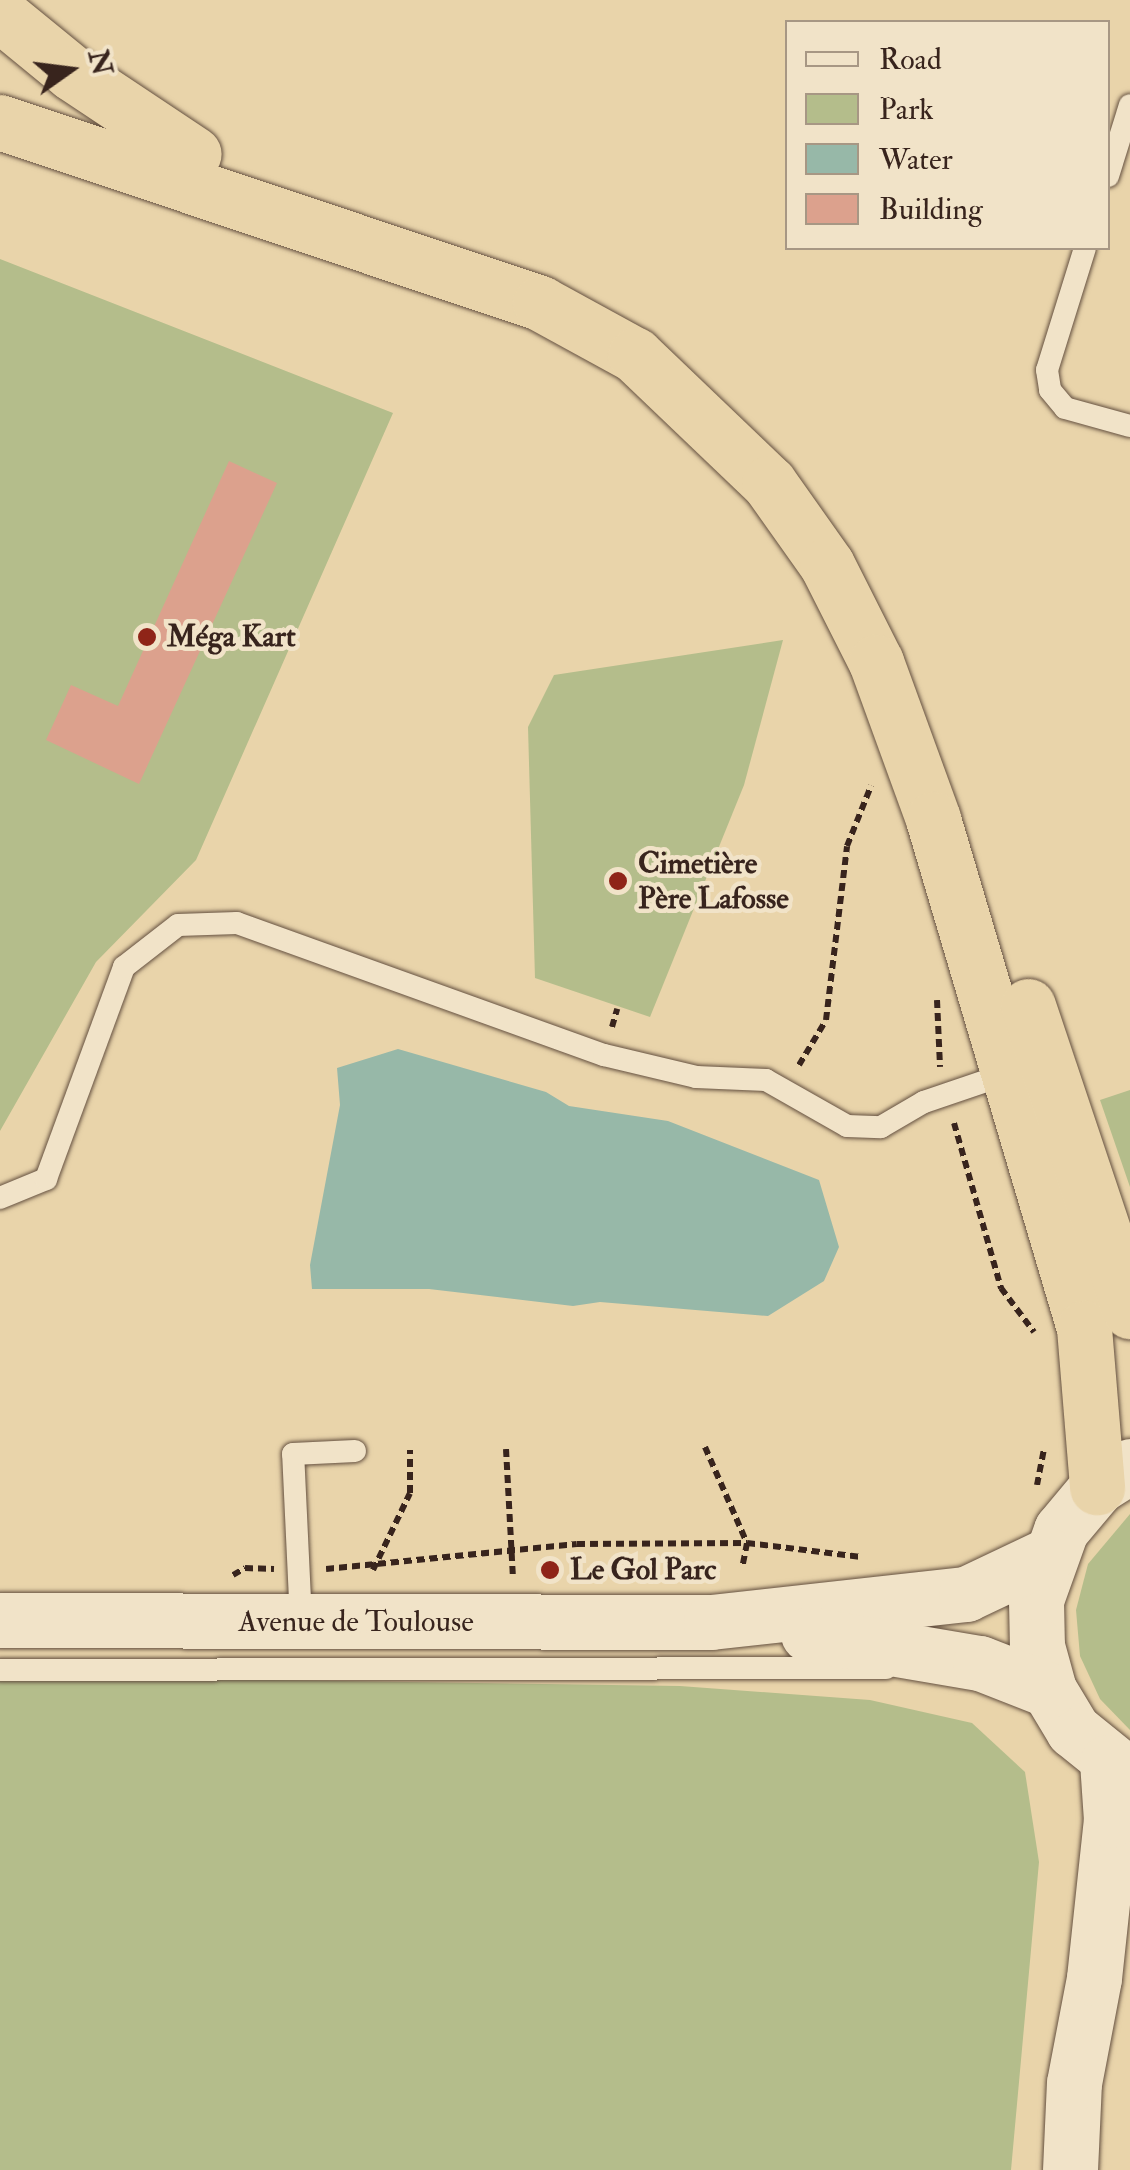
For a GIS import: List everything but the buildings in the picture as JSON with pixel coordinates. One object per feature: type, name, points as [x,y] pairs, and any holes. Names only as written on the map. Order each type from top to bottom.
[{"type":"highway","points":[[0,14],[72,73],[194,154]]},
{"type":"highway","points":[[0,96],[513,255],[578,284],[643,320],[724,382],[772,432],[831,510],[886,600],[934,714],[1130,1311]]},
{"type":"highway","points":[[0,122],[104,161],[400,251],[540,303],[635,355],[769,482],[827,564],[876,662],[904,737],[1084,1328],[1114,1477]]},
{"type":"highway","points":[[0,143],[104,161]]},
{"type":"main road","points":[[1070,2170],[1074,2082],[1094,1978],[1118,1769],[1073,1730],[1050,1690],[1037,1646],[1036,1600],[1048,1555],[1114,1477]]},
{"type":"main road","name":"Avenue de Toulouse","points":[[711,1622],[966,1594],[1048,1555]]},
{"type":"main road","name":"Avenue de Toulouse","points":[[0,1620],[216,1622],[299,1596],[711,1622],[980,1663],[1050,1690]]},
{"type":"main road","points":[[1094,1978],[1130,1912]]},
{"type":"lane","points":[[1110,170],[1130,105]]},
{"type":"lane","points":[[1084,250],[1046,370],[1050,390],[1065,408],[1130,426]]},
{"type":"lane","points":[[0,1198],[46,1179],[124,966],[178,924],[237,923],[604,1055],[696,1078],[766,1080],[847,1126],[881,1127],[946,1094],[1009,1073]]},
{"type":"lane","points":[[299,1596],[293,1454],[356,1451]]},
{"type":"lane","points":[[0,1670],[852,1670],[980,1663]]},
{"type":"path","points":[[766,1080],[801,1064],[826,1020],[846,846],[876,774],[904,737]]},
{"type":"path","points":[[936,985],[946,1094],[1001,1288],[1033,1328],[1036,1344]]},
{"type":"path","points":[[1035,1491],[1044,1443]]},
{"type":"path","points":[[705,1447],[746,1543],[742,1568]]},
{"type":"path","points":[[506,1449],[513,1580]]},
{"type":"path","points":[[373,1580],[374,1567],[410,1493],[410,1450]]},
{"type":"path","points":[[216,1622],[220,1583],[246,1568],[299,1596],[374,1567],[512,1548],[746,1543],[870,1559]]},
{"type":"green space","name":"Méga Kart","points":[[0,259],[393,413],[196,860],[96,962],[0,1131]]},
{"type":"green space","name":"Cimetière Père Lafosse","points":[[783,640],[744,785],[650,1017],[535,978],[528,727],[554,675]]},
{"type":"green space","points":[[1130,1090],[1130,1187],[1100,1100]]},
{"type":"green space","points":[[1130,1514],[1130,1730],[1100,1699],[1080,1656],[1076,1610],[1088,1564]]},
{"type":"green space","points":[[0,1676],[680,1686],[870,1700],[972,1723],[1025,1772],[1039,1862],[1011,2170],[0,2170]]},
{"type":"water","points":[[398,1049],[546,1092],[569,1106],[668,1121],[819,1180],[839,1247],[824,1281],[768,1316],[600,1302],[573,1306],[429,1289],[312,1289],[310,1265],[340,1105],[337,1068]]},
{"type":"place","name":"Méga Kart","points":[[147,637]]},
{"type":"place","name":"Cimetière Père Lafosse","points":[[618,881]]},
{"type":"place","name":"Le Gol Parc","points":[[550,1570]]}]
